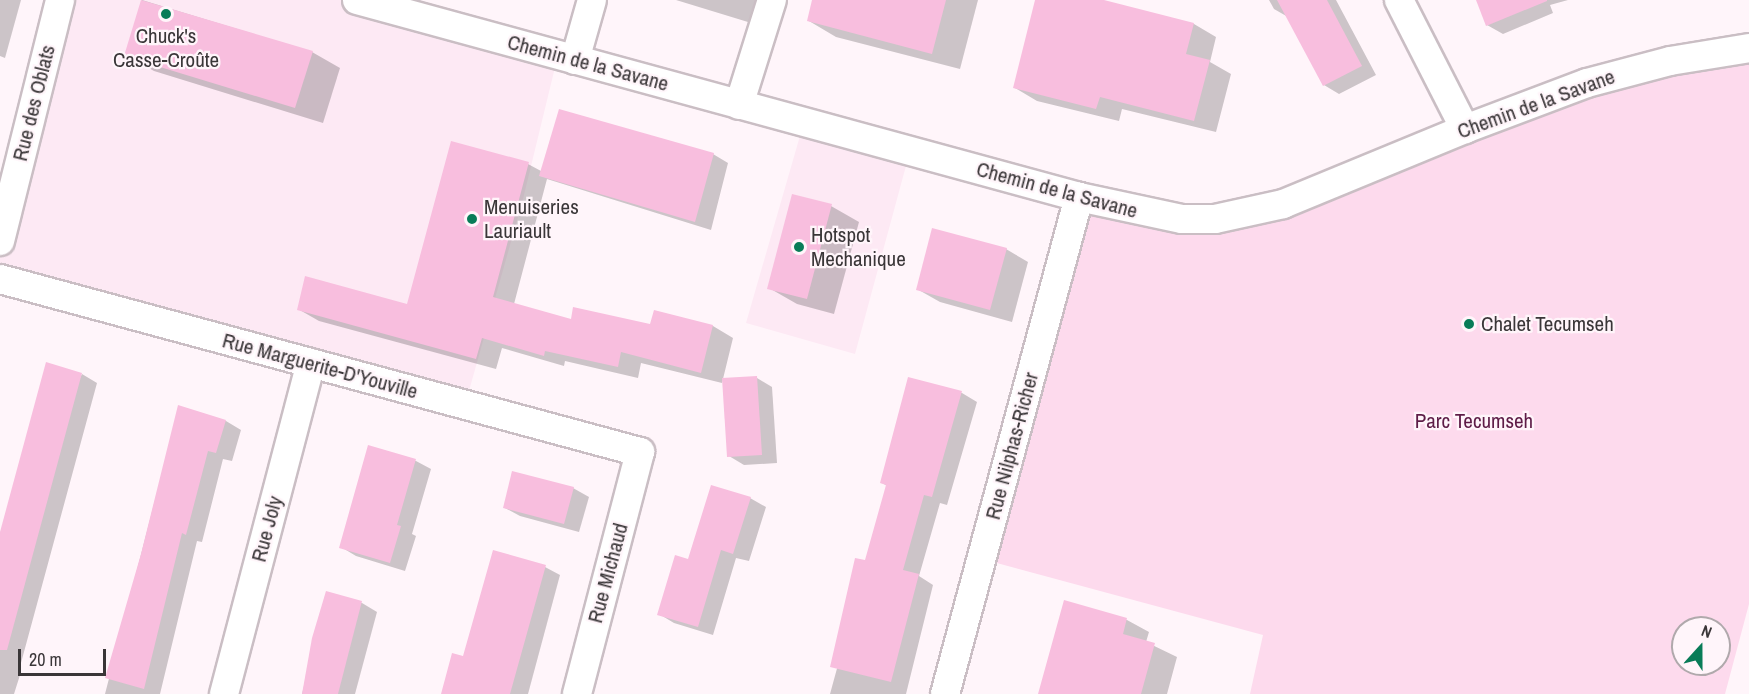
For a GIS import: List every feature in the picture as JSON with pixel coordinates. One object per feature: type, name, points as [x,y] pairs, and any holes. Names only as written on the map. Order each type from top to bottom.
[{"type":"street","name":"Rue des Oblats","points":[[0,241],[60,0]]},
{"type":"street","name":"Chemin de la Savane","points":[[357,0],[1079,197],[1182,219],[1215,219],[1249,214],[1283,204],[1465,129],[1627,71],[1749,48]]},
{"type":"street","points":[[575,60],[592,0]]},
{"type":"street","points":[[739,105],[772,0]]},
{"type":"street","points":[[1399,0],[1465,129]]},
{"type":"street","name":"Rue Nilphas-Richer","points":[[945,694],[1079,197]]},
{"type":"street","name":"Rue Marguerite-D'Youville","points":[[0,279],[640,452]]},
{"type":"street","name":"Rue Joly","points":[[224,694],[311,363]]},
{"type":"street","name":"Rue Michaud","points":[[577,694],[640,452]]},
{"type":"shaded area","points":[[60,0],[357,0],[558,55],[523,199],[465,405],[0,279],[0,241]]},
{"type":"shaded area","points":[[804,122],[910,151],[855,354],[746,323]]},
{"type":"green space","name":"Parc Tecumseh","points":[[1749,48],[1749,604],[1731,672],[1731,616],[1671,616],[1671,676],[1730,676],[1725,694],[1250,694],[1263,635],[982,559],[1079,197],[1215,219],[1465,129]]},
{"type":"building","points":[[141,0],[313,51],[295,108],[124,56]]},
{"type":"building","points":[[812,0],[946,0],[932,54],[807,21]]},
{"type":"building","points":[[1035,0],[1104,0],[1194,23],[1186,54],[1210,60],[1194,121],[1100,97],[1096,109],[1013,88]]},
{"type":"building","points":[[1277,0],[1327,0],[1362,66],[1323,86]]},
{"type":"building","points":[[1476,0],[1547,0],[1547,1],[1486,26]]},
{"type":"building","points":[[559,109],[714,153],[695,222],[539,176]]},
{"type":"building","name":"Menuiseries Lauriault","points":[[451,141],[529,162],[493,297],[571,319],[573,307],[650,324],[654,310],[713,325],[701,373],[621,352],[618,367],[545,351],[544,356],[482,338],[476,359],[297,310],[305,276],[407,304]]},
{"type":"building","name":"Hotspot Mechanique","points":[[792,194],[832,204],[807,299],[767,289]]},
{"type":"building","points":[[932,228],[1007,248],[990,310],[916,290]]},
{"type":"building","points":[[46,362],[82,373],[7,650],[0,650],[0,532]]},
{"type":"building","points":[[757,376],[762,455],[727,457],[722,378]]},
{"type":"building","points":[[908,377],[962,391],[932,497],[924,495],[903,570],[919,574],[891,682],[830,667],[855,558],[865,560],[886,485],[880,483]]},
{"type":"building","points":[[178,405],[226,420],[216,453],[208,451],[186,535],[182,533],[144,689],[105,678],[141,554]]},
{"type":"building","points":[[368,445],[416,459],[397,525],[401,526],[390,563],[339,548]]},
{"type":"building","points":[[512,471],[574,487],[564,524],[503,508]]},
{"type":"building","points":[[711,485],[751,497],[733,554],[721,550],[698,627],[657,615],[675,555],[688,559]]},
{"type":"building","points":[[493,550],[546,565],[510,694],[441,694],[452,653],[463,656]]},
{"type":"building","points":[[326,591],[362,601],[338,694],[302,694],[312,638]]},
{"type":"building","points":[[1064,600],[1127,618],[1123,634],[1155,643],[1141,694],[1038,694]]},
{"type":"place","name":"Chuck's Casse-Croûte","points":[[166,14]]},
{"type":"place","name":"Menuiseries Lauriault","points":[[472,219]]},
{"type":"place","name":"Hotspot Mechanique","points":[[799,247]]},
{"type":"place","name":"Chalet Tecumseh","points":[[1469,324]]}]
